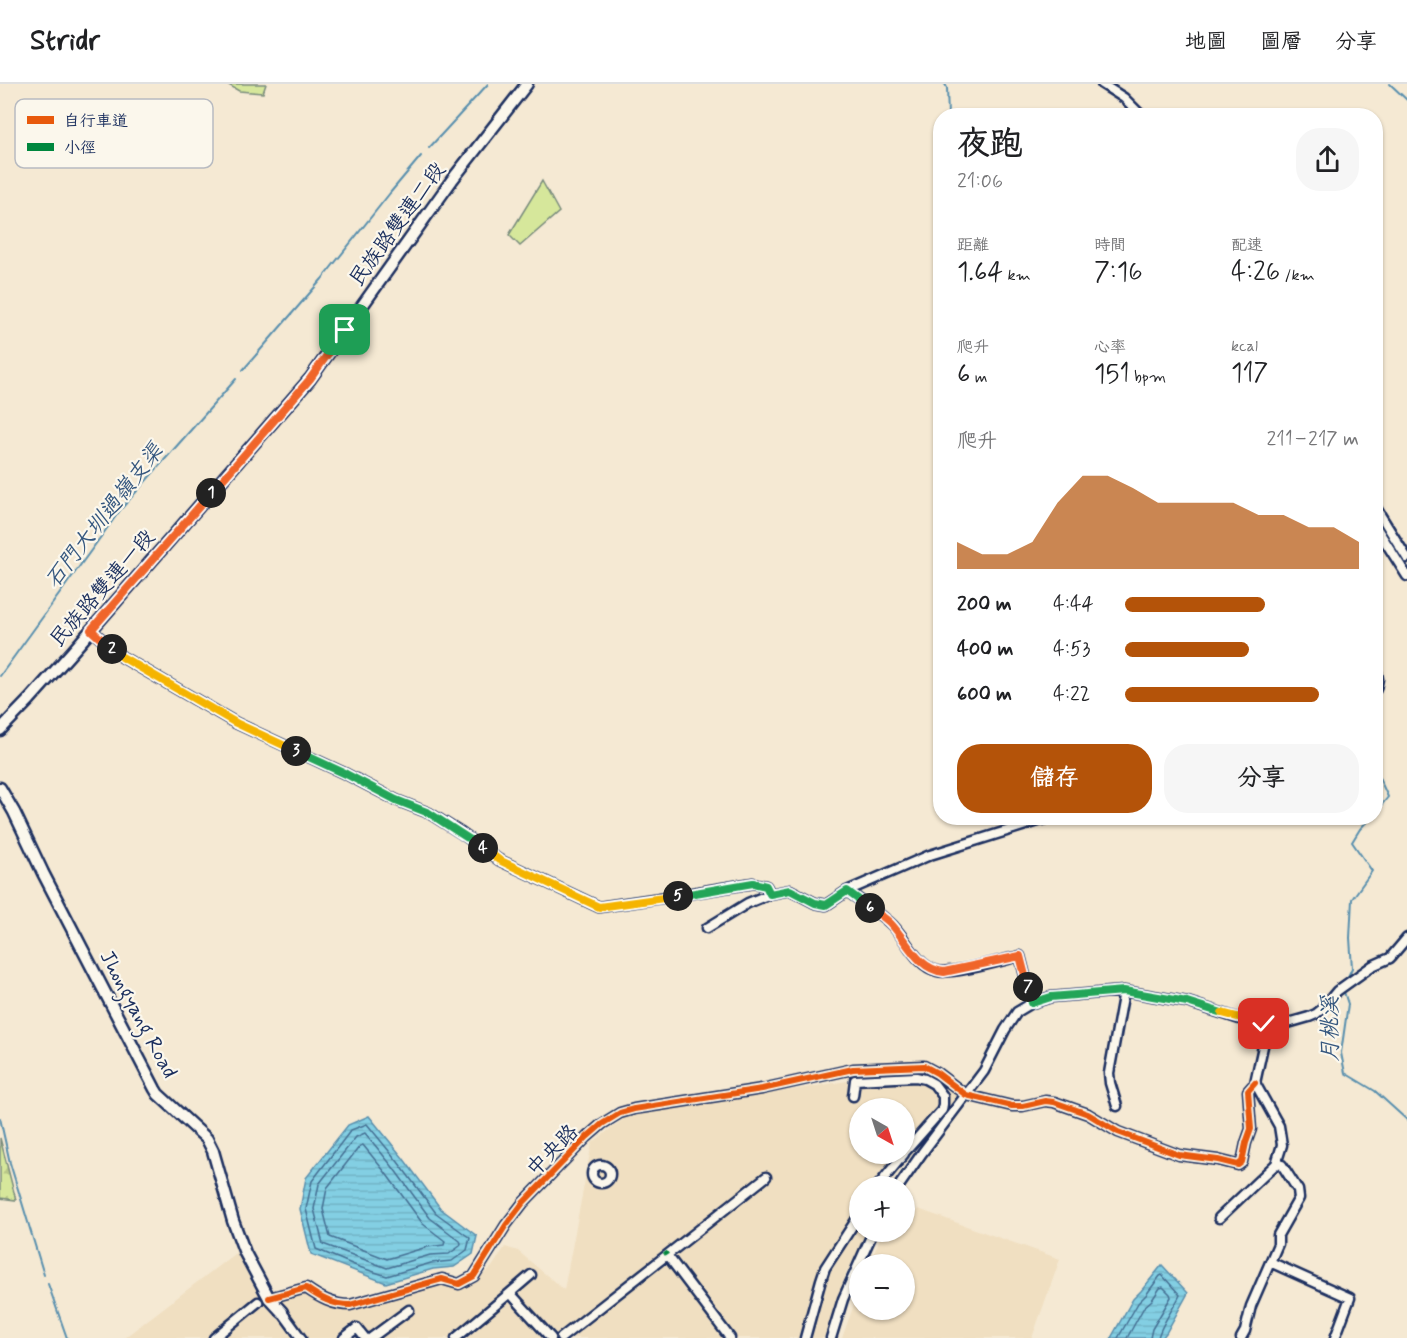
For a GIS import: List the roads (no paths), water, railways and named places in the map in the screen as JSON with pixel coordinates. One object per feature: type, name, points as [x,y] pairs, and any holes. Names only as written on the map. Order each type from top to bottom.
[{"type":"main road","name":"民族路雙連二段","points":[[278,416],[310,379],[452,180],[527,84]]},
{"type":"main road","name":"民族路雙連一段","points":[[0,730],[30,699],[278,416]]},
{"type":"main road","name":"Jhongyang Road","points":[[0,788],[155,1089],[207,1139],[213,1151],[233,1221],[245,1253],[269,1298],[282,1312]]},
{"type":"street","points":[[1102,84],[1124,98],[1134,108]]},
{"type":"street","points":[[1383,530],[1407,558]]},
{"type":"street","points":[[1383,533],[1407,576]]},
{"type":"street","points":[[91,630],[122,657],[236,723],[396,800],[429,813],[461,832],[499,860],[599,907],[753,883],[766,886],[770,894]]},
{"type":"street","points":[[707,928],[748,903],[770,894],[790,890],[815,903],[826,905],[847,891],[930,855],[1026,825]]},
{"type":"street","points":[[847,891],[891,923],[924,965],[937,971],[944,972],[1020,956],[1032,1003]]},
{"type":"street","points":[[906,1176],[984,1071],[1017,1012],[1032,1003],[1051,997],[1124,991],[1187,1002],[1235,1018],[1264,1024],[1288,1023],[1310,1017],[1322,1009],[1337,991],[1372,966],[1390,958],[1407,938]]},
{"type":"street","points":[[1117,1106],[1109,1073],[1124,991]]},
{"type":"street","points":[[966,1095],[1012,1106],[1054,1101],[1088,1114],[1118,1132],[1179,1155],[1238,1165],[1242,1162],[1251,1129],[1248,1091],[1256,1083],[1265,1037],[1264,1024]]},
{"type":"street","name":"中央路","points":[[269,1298],[306,1288],[327,1301],[350,1305],[442,1280],[459,1284],[474,1276],[506,1225],[523,1203],[586,1137],[620,1113],[634,1108],[762,1089],[853,1069],[924,1065],[966,1095]]},
{"type":"street","points":[[853,1096],[855,1080],[921,1077],[929,1081],[938,1088],[943,1096],[942,1110],[915,1141]]},
{"type":"street","points":[[1219,1218],[1276,1164],[1282,1145],[1279,1126],[1256,1083]]},
{"type":"street","points":[[886,1176],[895,1164]]},
{"type":"street","points":[[1241,1338],[1251,1306],[1278,1244],[1278,1235],[1299,1198],[1298,1190],[1282,1165],[1276,1164]]},
{"type":"street","points":[[561,1338],[766,1177]]},
{"type":"street","points":[[806,1338],[825,1268],[849,1231]]},
{"type":"street","points":[[833,1337],[843,1299],[869,1242]]},
{"type":"street","points":[[667,1255],[730,1338]]},
{"type":"street","points":[[1270,1262],[1350,1298],[1335,1338]]},
{"type":"street","points":[[456,1338],[531,1275]]},
{"type":"street","points":[[510,1293],[551,1338]]},
{"type":"street","points":[[214,1338],[258,1302]]},
{"type":"street","points":[[371,1338],[409,1310]]},
{"type":"street","points":[[282,1312],[302,1338]]},
{"type":"street","points":[[344,1338],[357,1328],[365,1338]]},
{"type":"water","points":[[369,1116],[441,1209],[477,1236],[473,1254],[454,1267],[433,1269],[386,1283],[311,1254],[300,1209],[306,1178],[348,1125]]},
{"type":"water","points":[[1162,1265],[1188,1293],[1166,1333],[1162,1338],[1111,1338],[1133,1299]]},
{"type":"waterway","name":"石門大圳過嶺支渠","points":[[429,148],[488,84]]},
{"type":"waterway","points":[[945,84],[948,108]]},
{"type":"waterway","points":[[1390,84],[1407,100]]},
{"type":"waterway","name":"石門大圳過嶺支渠","points":[[243,370],[322,279],[421,156]]},
{"type":"waterway","name":"石門大圳過嶺支渠","points":[[0,676],[121,509],[236,379]]},
{"type":"waterway","name":"月桃溪","points":[[1383,786],[1388,797],[1383,803]]},
{"type":"waterway","name":"月桃溪","points":[[1346,981],[1352,968],[1350,938],[1352,899],[1372,871],[1352,842],[1364,825]]},
{"type":"waterway","name":"月桃溪","points":[[1343,989],[1348,1004],[1341,1053],[1345,1073],[1375,1091],[1407,1120]]},
{"type":"waterway","points":[[0,1118],[10,1163],[44,1275]]},
{"type":"waterway","points":[[48,1284],[67,1338]]}]
